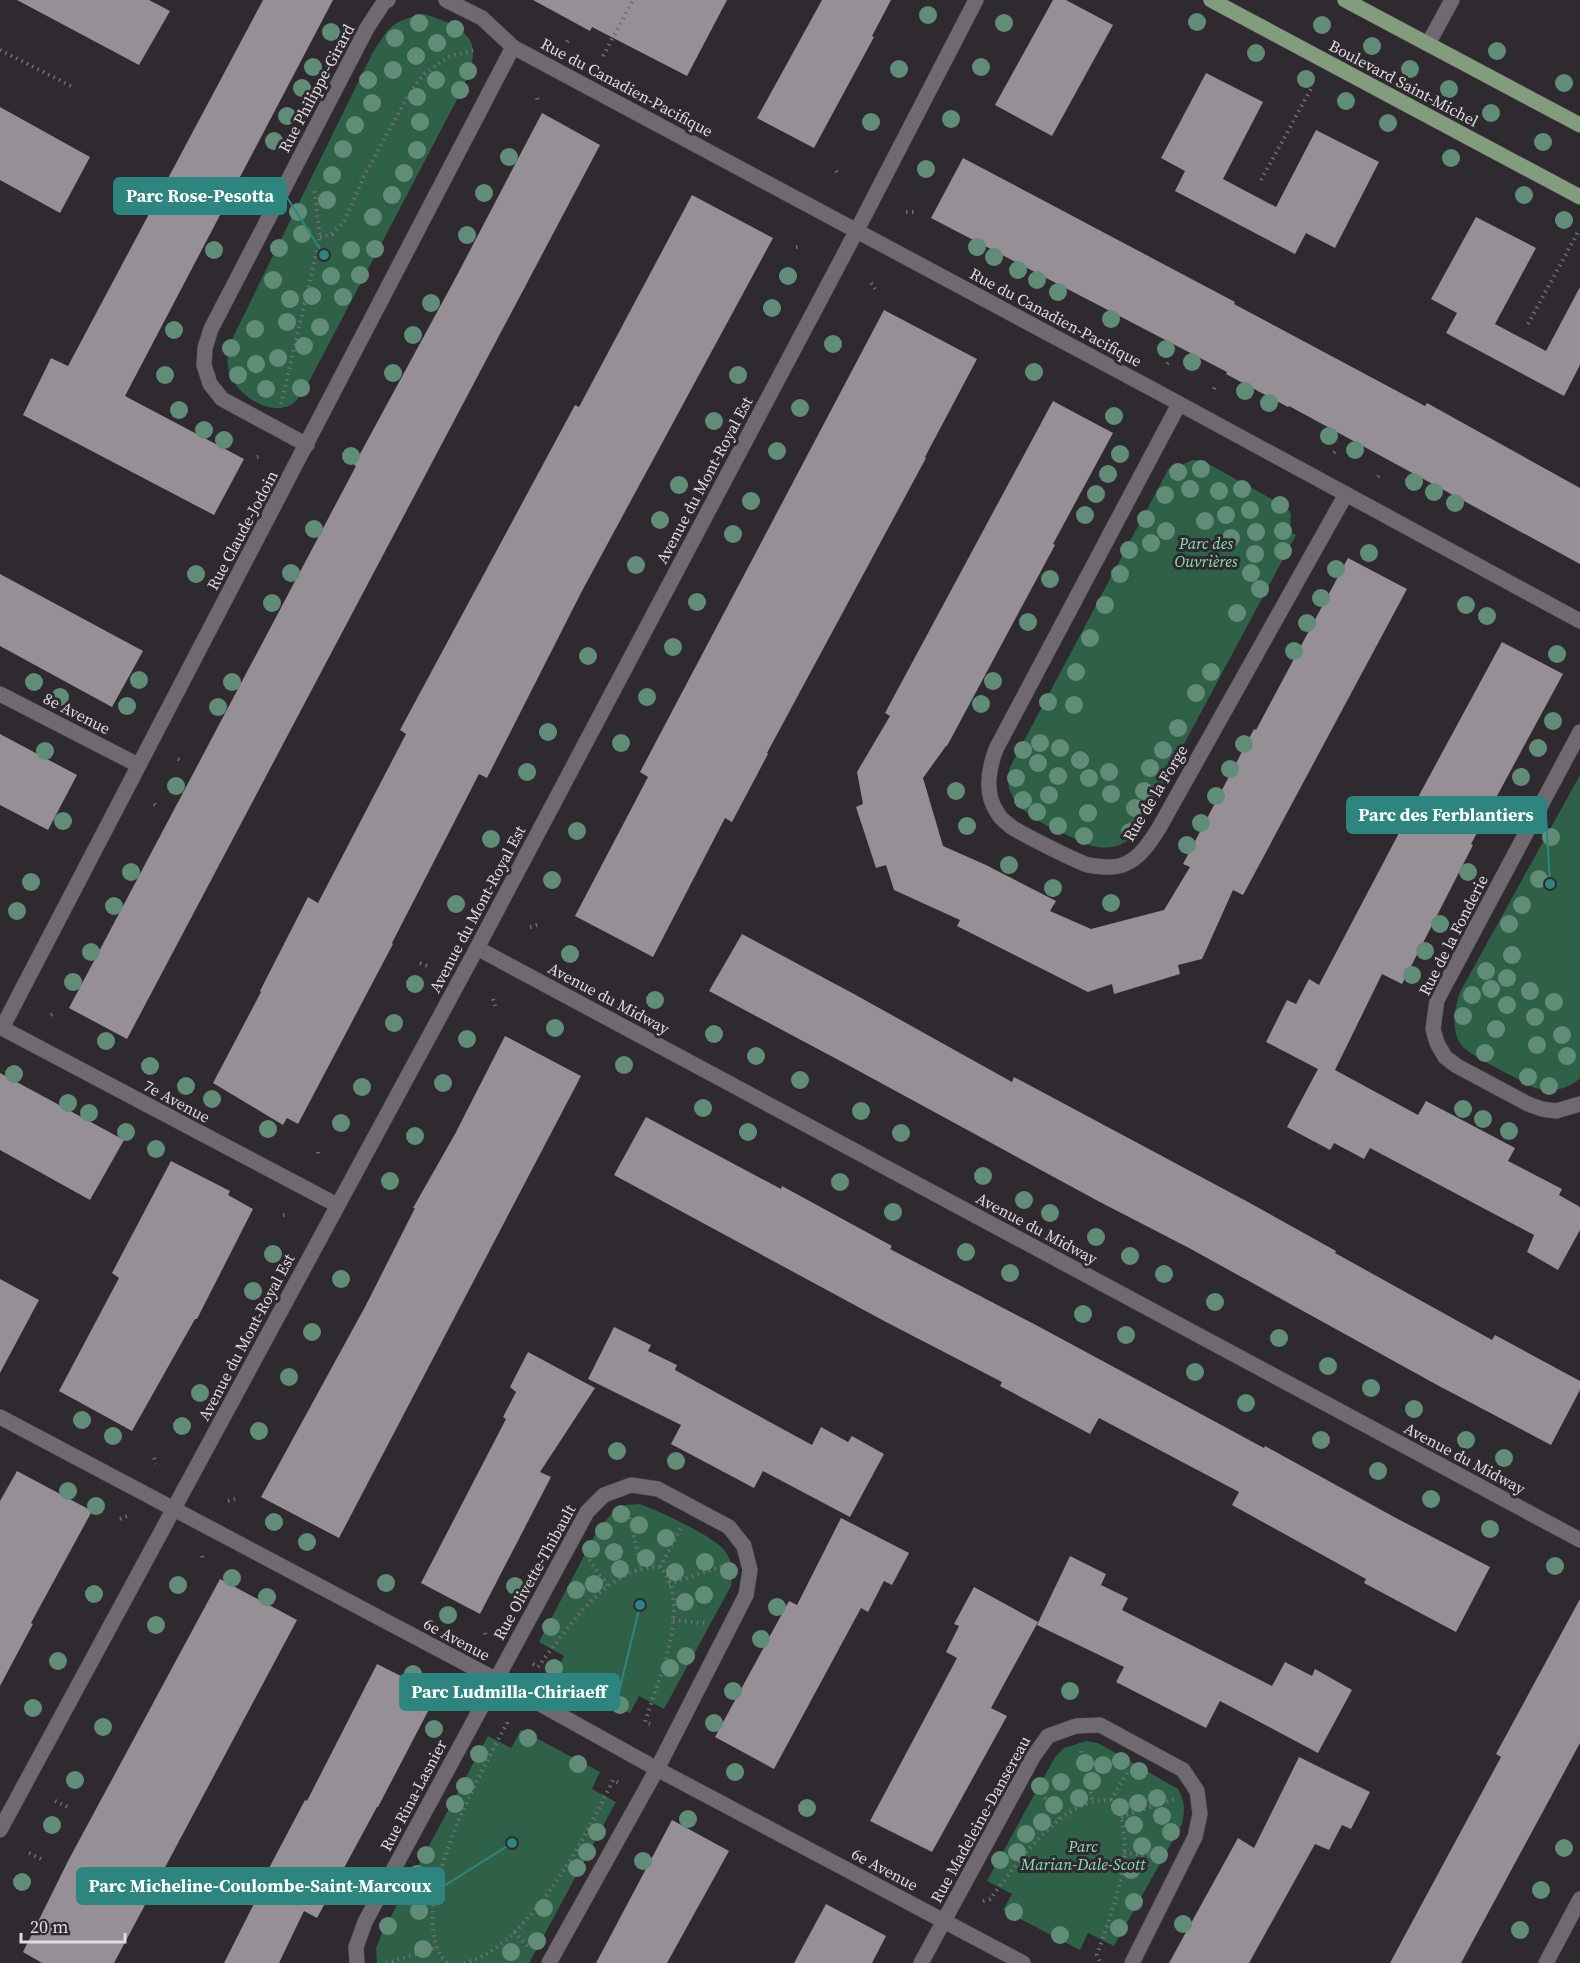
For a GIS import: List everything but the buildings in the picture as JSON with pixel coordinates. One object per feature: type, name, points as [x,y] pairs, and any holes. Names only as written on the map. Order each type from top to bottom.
[{"type":"main road","name":"Boulevard Saint-Michel","points":[[1211,0],[1580,197]]},
{"type":"main road","points":[[1345,0],[1580,125]]},
{"type":"street","name":"Rue Philippe-Girard","points":[[307,445],[222,399],[210,384],[204,365],[205,348],[211,329],[367,28],[384,2],[388,0]]},
{"type":"street","points":[[446,0],[482,18],[513,47]]},
{"type":"street","name":"Avenue du Mont-Royal Est","points":[[0,1830],[5,1810],[174,1509],[477,948],[857,230],[976,0]]},
{"type":"street","points":[[1428,44],[1452,0]]},
{"type":"street","name":"Rue Claude-Jodoin","points":[[1,1028],[513,47]]},
{"type":"street","name":"Rue du Canadien-Pacifique","points":[[513,47],[857,230],[1580,621]]},
{"type":"street","name":"Rue de la Forge","points":[[1179,404],[996,749],[989,770],[990,793],[996,811],[1010,826],[1086,864],[1107,868],[1124,865],[1137,857],[1159,828],[1346,494]]},
{"type":"street","name":"8e Avenue","points":[[0,694],[138,765]]},
{"type":"street","name":"Rue de la Fonderie","points":[[1580,732],[1437,1000],[1434,1029],[1437,1043],[1445,1057],[1457,1066],[1528,1104],[1556,1111],[1580,1104]]},
{"type":"street","name":"Avenue du Midway","points":[[477,948],[1580,1540]]},
{"type":"street","name":"7e Avenue","points":[[1,1028],[337,1205]]},
{"type":"street","name":"6e Avenue","points":[[0,1417],[495,1679],[657,1769],[1023,1963]]},
{"type":"street","name":"Rue Olivette-Thibault","points":[[495,1679],[587,1512],[604,1495],[631,1485],[658,1489],[729,1527],[744,1546],[750,1570],[746,1595],[657,1769]]},
{"type":"street","name":"Rue Rina-Lasnier","points":[[357,1963],[356,1947],[365,1922],[495,1679]]},
{"type":"street","name":"Rue Madeleine-Dansereau","points":[[921,1963],[1033,1757],[1048,1736],[1076,1726],[1100,1725],[1183,1770],[1197,1791],[1200,1814],[1195,1837],[1132,1963]]},
{"type":"street","points":[[549,1963],[657,1769]]},
{"type":"street","points":[[1546,1963],[1580,1899]]},
{"type":"path","points":[[603,57],[633,0]]},
{"type":"path","points":[[0,50],[73,87]]},
{"type":"path","points":[[320,237],[332,234],[344,222],[363,178],[404,103],[423,75],[448,57],[474,50]]},
{"type":"path","points":[[1262,180],[1311,89]]},
{"type":"path","points":[[280,408],[320,237],[313,186]]},
{"type":"path","points":[[906,212],[914,212]]},
{"type":"path","points":[[1528,324],[1578,232]]},
{"type":"path","points":[[871,283],[874,289]]},
{"type":"path","points":[[530,927],[540,924]]},
{"type":"path","points":[[420,963],[430,967]]},
{"type":"path","points":[[493,999],[495,1006]]},
{"type":"path","points":[[318,1152],[319,1158]]},
{"type":"path","points":[[154,1458],[156,1464]]},
{"type":"path","points":[[228,1500],[234,1499]]},
{"type":"path","points":[[626,1505],[642,1569]]},
{"type":"path","points":[[120,1519],[127,1516]]},
{"type":"path","points":[[660,1567],[683,1525]]},
{"type":"path","points":[[585,1554],[608,1586]]},
{"type":"path","points":[[669,1584],[731,1563]]},
{"type":"path","points":[[538,1666],[592,1601],[608,1586],[621,1577],[642,1569],[660,1567]]},
{"type":"path","points":[[650,1724],[645,1722],[671,1638],[674,1608],[669,1584],[660,1567]]},
{"type":"path","points":[[673,1620],[711,1623]]},
{"type":"path","points":[[447,1963],[436,1948],[432,1922],[436,1888],[470,1793],[507,1724],[506,1719]]},
{"type":"path","points":[[1079,1742],[1093,1802]]},
{"type":"path","points":[[1111,1800],[1133,1763]]},
{"type":"path","points":[[466,1963],[484,1956],[514,1932],[534,1910],[565,1868],[613,1780],[618,1783]]},
{"type":"path","points":[[1038,1788],[1060,1820]]},
{"type":"path","points":[[1121,1817],[1182,1796]]},
{"type":"path","points":[[990,1899],[1043,1835],[1072,1810],[1093,1802],[1111,1800]]},
{"type":"path","points":[[1100,1962],[1096,1955],[1115,1899],[1124,1853],[1125,1835],[1121,1817],[1111,1800]]},
{"type":"path","points":[[55,1801],[69,1807]]},
{"type":"path","points":[[29,1853],[41,1859]]},
{"type":"path","points":[[1124,1853],[1164,1857]]},
{"type":"path","points":[[408,1884],[436,1888]]},
{"type":"path","points":[[514,1932],[535,1953]]},
{"type":"path","points":[[386,1963],[436,1948]]},
{"type":"green space","points":[[424,14],[456,27],[463,32],[472,45],[472,63],[462,90],[304,391],[295,402],[286,407],[276,408],[256,402],[239,388],[229,371],[228,357],[234,335],[372,54],[392,26],[404,19]]},
{"type":"green space","name":"Parc des Ouvrières","points":[[1192,460],[1203,461],[1286,507],[1291,514],[1290,532],[1296,535],[1138,830],[1122,844],[1096,847],[1047,825],[1021,807],[1012,796],[1008,782],[1010,767],[1169,468],[1176,471]]},
{"type":"green space","points":[[1580,775],[1580,1078],[1565,1088],[1541,1089],[1485,1062],[1462,1046],[1456,1033],[1455,1012],[1460,992]]},
{"type":"green space","points":[[639,1504],[685,1524],[719,1545],[730,1559],[732,1577],[731,1586],[664,1709],[639,1696],[630,1713],[555,1672],[564,1656],[539,1642],[597,1531],[614,1511],[626,1505]]},
{"type":"green space","points":[[521,1730],[600,1772],[592,1789],[616,1802],[529,1963],[377,1963],[376,1948],[382,1933],[488,1736],[511,1748]]},
{"type":"green space","name":"Parc Marian-Dale-Scott","points":[[1086,1741],[1098,1743],[1178,1789],[1184,1810],[1182,1824],[1114,1946],[1088,1933],[1080,1950],[1003,1910],[1012,1894],[987,1881],[1055,1757],[1064,1748]]},
{"type":"place","name":"Parc Rose-Pesotta","points":[[324,255]]},
{"type":"place","name":"Parc des Ferblantiers","points":[[1550,884]]},
{"type":"place","name":"Parc Ludmilla-Chiriaeff","points":[[640,1605]]},
{"type":"place","name":"Parc Micheline-Coulombe-Saint-Marcoux","points":[[512,1843]]}]
